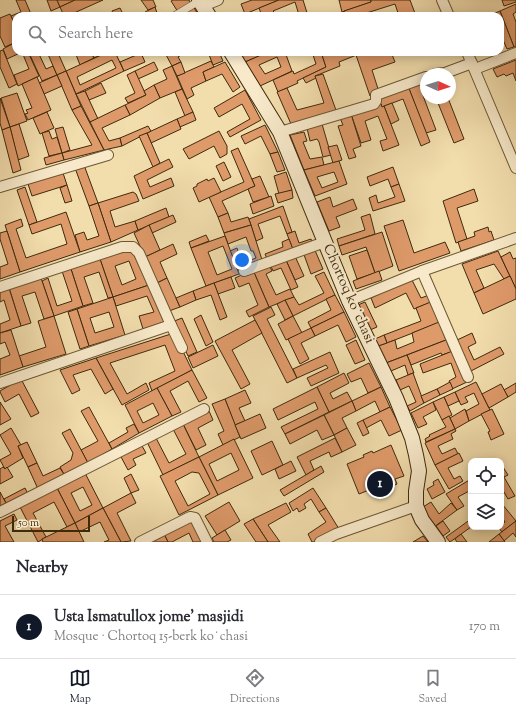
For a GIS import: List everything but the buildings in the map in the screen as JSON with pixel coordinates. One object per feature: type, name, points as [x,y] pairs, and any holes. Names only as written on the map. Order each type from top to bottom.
[{"type":"main road","name":"Chortoq koʻchasi","points":[[233,56],[280,132],[349,301],[396,398],[412,438],[419,471],[416,491],[416,506],[422,520],[438,542]]},
{"type":"street","points":[[186,12],[218,0]]},
{"type":"street","points":[[442,0],[447,12]]},
{"type":"street","points":[[456,70],[516,53]]},
{"type":"street","points":[[468,56],[513,153],[516,168]]},
{"type":"street","points":[[280,132],[374,104],[376,101],[376,95],[420,79]]},
{"type":"street","points":[[0,187],[108,155]]},
{"type":"street","points":[[349,301],[422,271],[516,238]]},
{"type":"street","points":[[244,271],[325,242]]},
{"type":"street","points":[[0,287],[122,247],[133,247],[139,254],[182,348]]},
{"type":"street","points":[[422,271],[468,376]]},
{"type":"street","points":[[0,383],[171,325]]},
{"type":"street","points":[[0,512],[204,409]]},
{"type":"street","points":[[320,542],[336,534],[416,506]]},
{"type":"street","points":[[140,542],[190,517],[195,518],[207,542]]},
{"type":"place","name":"Usta Ismatullox jome' masjidi","points":[[380,484]]}]
